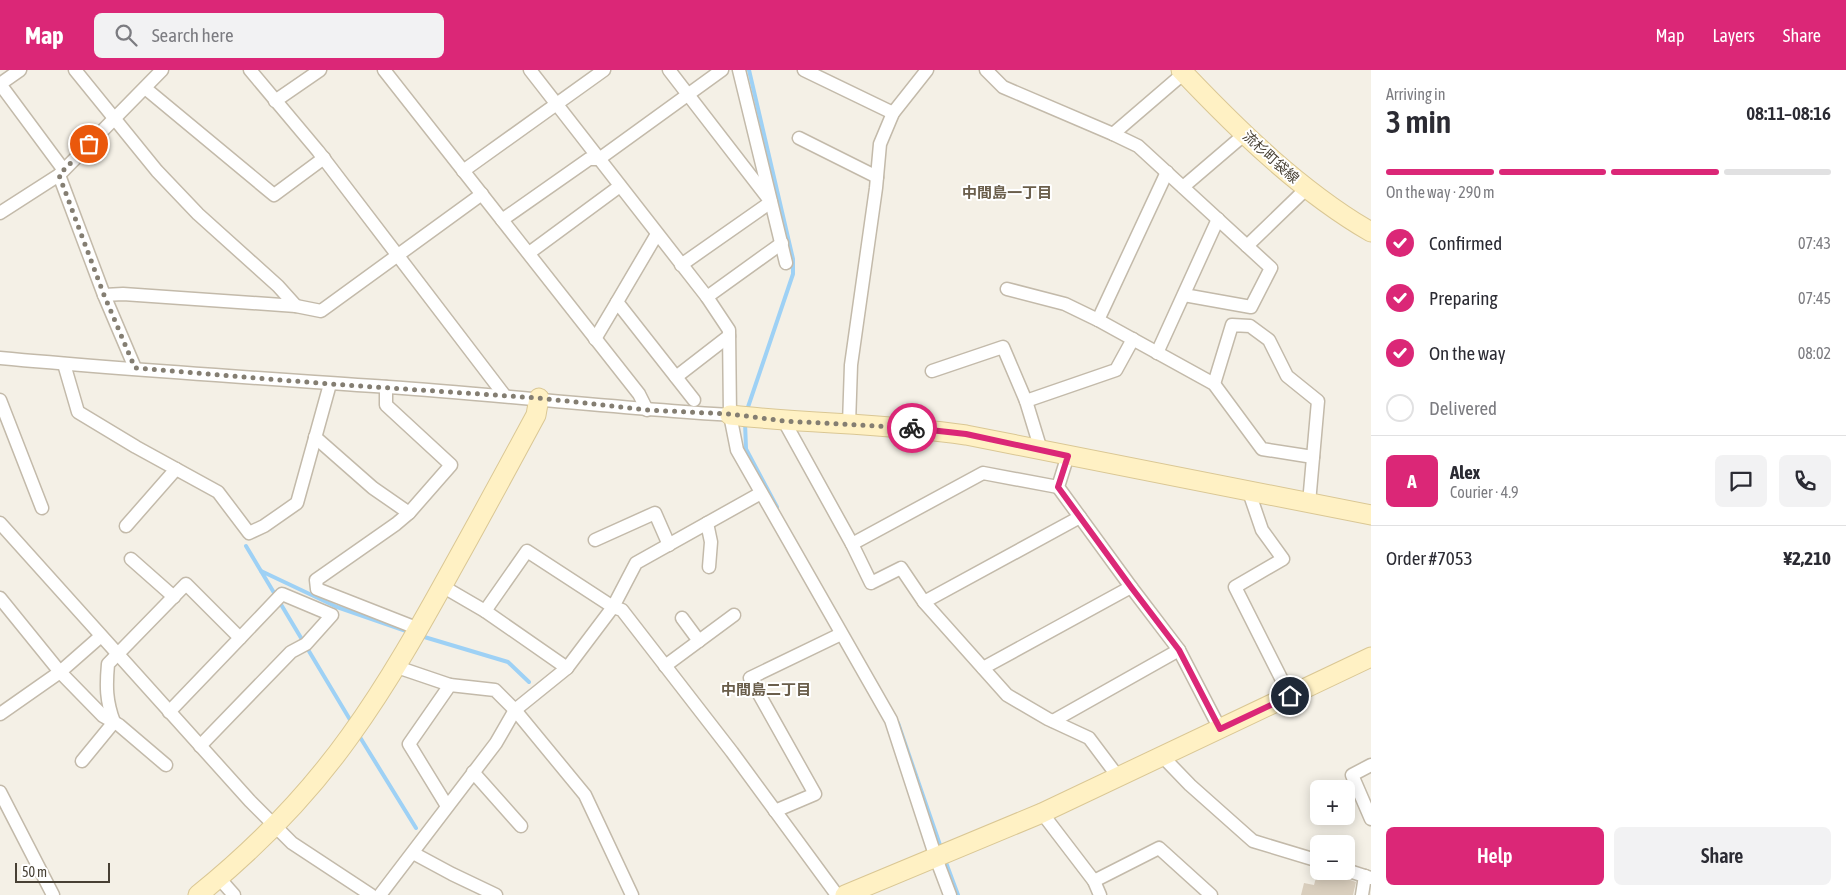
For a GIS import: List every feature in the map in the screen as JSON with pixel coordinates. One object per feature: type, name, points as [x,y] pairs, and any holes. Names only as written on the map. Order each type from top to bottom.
[{"type":"street","points":[[20,70],[0,84],[61,172],[104,295],[135,368]]},
{"type":"street","points":[[75,70],[157,171],[198,214],[278,286],[296,306]]},
{"type":"street","points":[[0,213],[61,172],[162,70]]},
{"type":"street","points":[[250,70],[324,158],[505,396]]},
{"type":"street","points":[[276,102],[320,70]]},
{"type":"street","points":[[384,70],[639,394],[647,410]]},
{"type":"street","points":[[530,70],[707,297],[729,330],[730,414],[737,450],[891,720],[941,856],[950,895]]},
{"type":"street","points":[[462,170],[604,70]]},
{"type":"street","points":[[669,70],[771,202]]},
{"type":"street","points":[[502,220],[589,159],[599,159],[722,70]]},
{"type":"street","points":[[739,70],[786,263]]},
{"type":"street","points":[[804,70],[893,113]]},
{"type":"street","points":[[849,424],[852,365],[880,144],[893,113],[927,70]]},
{"type":"street","points":[[986,70],[1003,87],[1138,146],[1272,268],[1251,307],[1184,295]]},
{"type":"street","points":[[1113,134],[1182,72]]},
{"type":"street","name":"流杉町袋線","points":[[1182,72],[1245,134],[1307,188],[1371,232]]},
{"type":"street","points":[[145,88],[274,195],[324,158]]},
{"type":"street","points":[[1183,187],[1245,134]]},
{"type":"street","points":[[799,138],[877,177]]},
{"type":"street","points":[[1098,320],[1167,172]]},
{"type":"street","points":[[528,254],[620,186]]},
{"type":"street","points":[[1248,246],[1307,188]]},
{"type":"street","points":[[104,295],[123,294],[296,306],[321,311],[482,194]]},
{"type":"street","points":[[681,265],[771,202]]},
{"type":"street","points":[[1157,352],[1218,219]]},
{"type":"street","points":[[595,339],[658,234]]},
{"type":"street","points":[[707,297],[782,244]]},
{"type":"street","points":[[1006,289],[1065,304],[1098,320],[1214,384],[1262,449],[1313,457]]},
{"type":"street","points":[[616,302],[694,400]]},
{"type":"street","points":[[1214,384],[1232,324],[1250,326],[1269,340],[1287,376],[1318,401],[1309,503]]},
{"type":"street","points":[[676,377],[729,336]]},
{"type":"street","points":[[1026,401],[1116,370],[1133,339]]},
{"type":"street","points":[[932,371],[1003,347],[1026,401],[1041,450]]},
{"type":"street","points":[[0,358],[330,384],[539,398],[647,410],[730,414],[784,421],[932,430],[966,434],[1068,456],[1371,515]]},
{"type":"street","points":[[64,364],[78,412],[107,431],[218,492],[249,533],[264,526],[297,503],[330,384]]},
{"type":"street","points":[[386,387],[386,405],[451,465],[409,513],[316,580],[317,589],[419,630]]},
{"type":"street","points":[[198,895],[275,826],[350,737],[419,630],[536,415],[539,398]]},
{"type":"street","points":[[0,400],[42,508]]},
{"type":"street","points":[[784,421],[872,583],[901,568],[924,602],[1007,695],[1053,722],[1089,738],[1119,778]]},
{"type":"street","points":[[315,437],[373,488],[409,513]]},
{"type":"street","points":[[1058,487],[1068,456]]},
{"type":"street","points":[[126,526],[176,469]]},
{"type":"street","points":[[852,544],[983,473],[1058,487],[1179,650],[1220,729]]},
{"type":"street","points":[[1249,492],[1262,530],[1283,559],[1235,587],[1290,696]]},
{"type":"street","points":[[380,895],[496,743],[515,710],[567,668],[613,607],[636,564],[761,493]]},
{"type":"street","points":[[595,540],[655,513],[669,545]]},
{"type":"street","points":[[924,602],[1080,517]]},
{"type":"street","points":[[707,523],[711,542],[710,566]]},
{"type":"street","points":[[0,524],[118,653],[169,712],[275,826],[292,843],[371,895]]},
{"type":"street","points":[[485,611],[526,551],[613,607],[622,610],[837,895]]},
{"type":"street","points":[[132,559],[174,597]]},
{"type":"street","points":[[114,722],[108,706],[106,689],[108,664],[186,584],[240,638]]},
{"type":"street","points":[[442,586],[485,611],[567,668]]},
{"type":"street","points":[[983,668],[1131,587]]},
{"type":"street","points":[[169,712],[282,594],[332,614],[306,644],[291,652],[200,746]]},
{"type":"street","points":[[0,598],[60,672],[103,716],[114,722],[166,765]]},
{"type":"street","points":[[665,666],[734,615]]},
{"type":"street","points":[[682,618],[699,641]]},
{"type":"street","points":[[775,811],[815,794],[750,678],[841,634]]},
{"type":"street","points":[[0,714],[60,672],[101,636]]},
{"type":"street","points":[[1053,722],[1179,650]]},
{"type":"street","points":[[845,895],[1042,813],[1371,657]]},
{"type":"street","points":[[397,666],[450,685],[495,690],[515,710],[585,795],[632,895]]},
{"type":"street","points":[[447,806],[410,744],[450,685]]},
{"type":"street","points":[[82,761],[114,722]]},
{"type":"street","points":[[1163,757],[1190,785],[1253,842],[1310,858]]},
{"type":"street","points":[[1371,765],[1352,775],[1371,819]]},
{"type":"street","points":[[473,772],[521,826]]},
{"type":"street","points":[[0,792],[53,895]]},
{"type":"street","points":[[1042,813],[1094,882],[1100,895]]},
{"type":"street","points":[[1094,882],[1159,848],[1211,895]]},
{"type":"street","points":[[413,853],[496,895]]},
{"type":"street","points":[[1355,873],[1368,877],[1362,895]]},
{"type":"street","points":[[219,878],[234,895]]},
{"type":"building","points":[[1315,880],[1350,880],[1356,882],[1353,895],[1301,895],[1304,883],[1314,885]]},
{"type":"waterway","points":[[747,410],[793,274],[793,259],[749,70]]},
{"type":"waterway","points":[[745,422],[746,449],[777,507]]},
{"type":"waterway","points":[[246,546],[352,723]]},
{"type":"waterway","points":[[261,571],[337,607],[409,632]]},
{"type":"waterway","points":[[421,636],[508,662],[529,682]]},
{"type":"waterway","points":[[898,723],[941,848]]},
{"type":"waterway","points":[[358,734],[416,828]]},
{"type":"waterway","points":[[945,860],[958,895]]},
{"type":"way so far","points":[[89,144],[59,175],[104,295],[135,368],[330,384],[539,398],[647,410],[730,414],[784,421],[912,428]]},
{"type":"district","name":"中間島一丁目","points":[[1007,193]]},
{"type":"district","name":"中間島二丁目","points":[[766,690]]},
{"type":"route","points":[[912,428],[966,434],[1068,456],[1058,487],[1179,650],[1220,729],[1290,696]]}]
